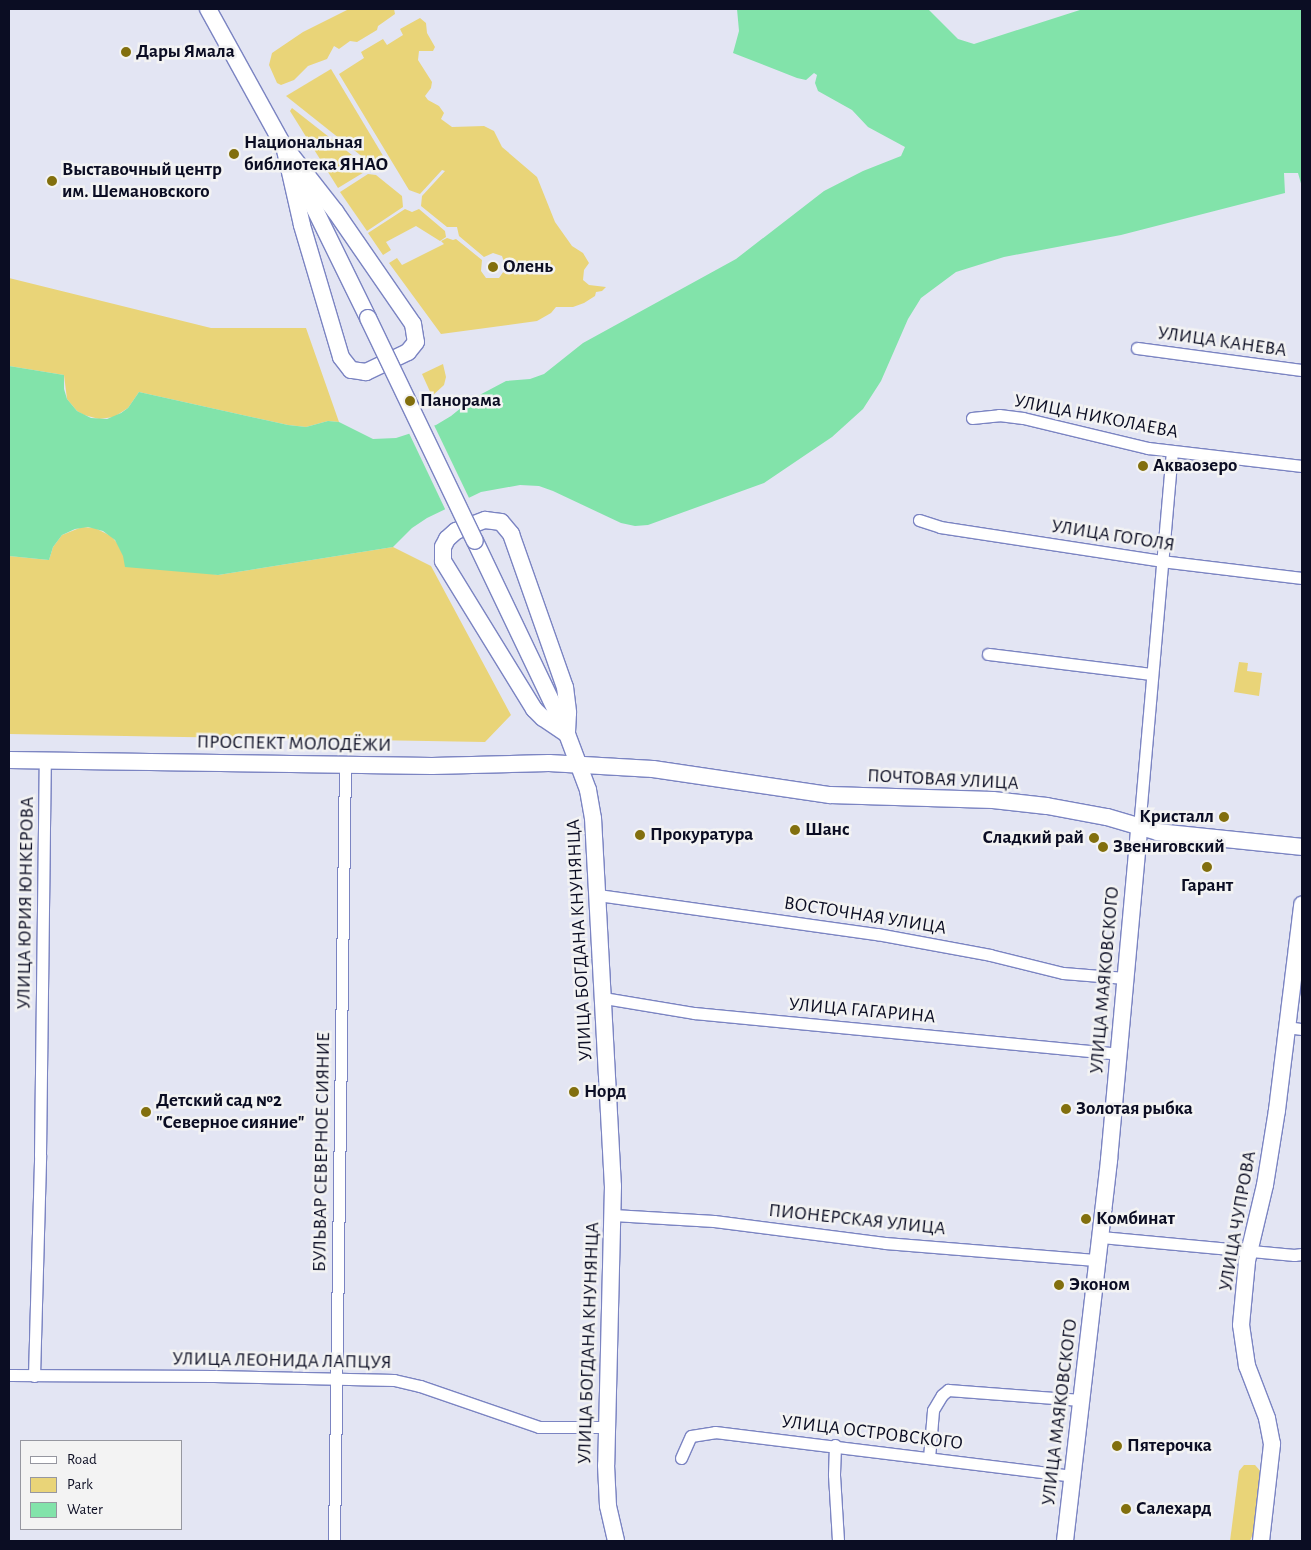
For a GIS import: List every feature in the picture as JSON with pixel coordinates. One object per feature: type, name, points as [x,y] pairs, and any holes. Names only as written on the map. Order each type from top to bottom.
[{"type":"street","points":[[208,9],[284,146],[336,211],[413,324],[416,342],[408,352],[366,372],[351,370],[341,357],[302,225],[284,146]]},
{"type":"street","name":"УЛИЦА БОГДАНА КНУНЯНЦА","points":[[284,146],[567,734],[588,790],[593,818],[598,895],[613,1215],[606,1488],[616,1541]]},
{"type":"street","name":"УЛИЦА КАНЕВА","points":[[1137,348],[1302,370]]},
{"type":"street","name":"УЛИЦА НИКОЛАЕВА","points":[[972,418],[999,415],[1023,418],[1148,448],[1302,466]]},
{"type":"street","name":"УЛИЦА МАЯКОВСКОГО","points":[[1066,1541],[1101,1237],[1172,451]]},
{"type":"street","points":[[485,520],[500,522],[511,534],[565,687],[568,713],[567,734],[543,718],[534,708],[443,561],[443,546],[447,539],[456,531],[485,520]]},
{"type":"street","name":"УЛИЦА ГОГОЛЯ","points":[[919,520],[940,527],[1161,561],[1302,578]]},
{"type":"street","points":[[988,654],[1152,674]]},
{"type":"street","name":"ПРОСПЕКТ МОЛОДЁЖИ","points":[[9,760],[580,765]]},
{"type":"street","name":"УЛИЦА ЮРИЯ ЮНКЕРОВА","points":[[34,1376],[40,1155],[45,760]]},
{"type":"street","name":"БУЛЬВАР СЕВЕРНОЕ СИЯНИЕ","points":[[334,1541],[345,764]]},
{"type":"street","name":"ПОЧТОВАЯ УЛИЦА","points":[[580,765],[698,774],[830,795],[993,800],[1038,805],[1107,816],[1139,828],[1158,832],[1302,847]]},
{"type":"street","name":"ВОСТОЧНАЯ УЛИЦА","points":[[598,895],[877,934],[990,955],[1063,973],[1125,978]]},
{"type":"street","name":"УЛИЦА ЧУПРОВА","points":[[1261,1541],[1272,1444],[1267,1418],[1247,1366],[1242,1337],[1244,1297],[1249,1251],[1295,1028],[1302,905]]},
{"type":"street","name":"УЛИЦА ГАГАРИНА","points":[[604,998],[694,1013],[1118,1054]]},
{"type":"street","name":"ПИОНЕРСКАЯ УЛИЦА","points":[[613,1215],[714,1221],[885,1243],[1098,1260]]},
{"type":"street","points":[[1101,1237],[1302,1254]]},
{"type":"street","name":"УЛИЦА ЛЕОНИДА ЛАПЦУЯ","points":[[9,1375],[335,1377],[394,1380],[420,1386],[539,1427],[607,1427]]},
{"type":"street","points":[[930,1458],[933,1410],[942,1395],[948,1390],[1081,1400]]},
{"type":"street","name":"УЛИЦА ОСТРОВСКОГО","points":[[681,1458],[691,1436],[698,1433],[715,1432],[835,1445],[1072,1476]]},
{"type":"street","points":[[835,1445],[834,1475],[838,1541]]},
{"type":"green space","points":[[349,9],[394,9],[395,14],[378,26],[377,30],[357,42],[350,41],[339,49],[334,46],[327,59],[308,66],[294,80],[281,85],[277,83],[269,65],[272,53],[303,32]]},
{"type":"green space","points":[[420,18],[426,23],[427,33],[435,47],[433,51],[419,51],[418,60],[432,82],[431,88],[425,96],[428,100],[439,106],[444,113],[441,119],[452,127],[484,126],[494,131],[502,147],[537,177],[555,222],[572,246],[583,253],[589,263],[584,270],[583,280],[589,285],[606,287],[602,291],[596,292],[595,296],[584,303],[573,307],[556,307],[551,313],[537,321],[441,334],[389,263],[397,258],[402,265],[444,244],[441,241],[447,238],[456,239],[482,260],[481,271],[486,278],[499,278],[506,268],[502,256],[493,253],[484,257],[459,236],[457,227],[447,227],[421,206],[422,196],[445,171],[442,170],[420,194],[409,190],[339,74],[364,58],[361,52],[383,39],[387,45],[403,35],[400,29]]},
{"type":"green space","points":[[331,69],[385,159],[378,163],[369,162],[286,96]]},
{"type":"green space","points":[[292,108],[366,166],[366,171],[338,188],[290,111]]},
{"type":"green space","points":[[368,174],[376,175],[402,196],[403,207],[367,231],[340,192]]},
{"type":"green space","points":[[405,209],[412,212],[419,209],[445,231],[446,237],[440,241],[416,226],[386,242],[391,250],[383,255],[368,233]]},
{"type":"green space","points":[[9,278],[211,328],[306,328],[339,422],[328,421],[306,427],[288,425],[139,392],[128,408],[114,417],[99,419],[84,415],[77,411],[67,399],[64,375],[9,366]]},
{"type":"green space","points":[[443,364],[446,377],[444,385],[432,396],[422,374]]},
{"type":"green space","points":[[82,527],[95,528],[111,536],[118,544],[124,556],[218,575],[393,547],[431,566],[511,715],[485,742],[9,734],[9,556],[49,560],[53,547],[62,535]]},
{"type":"green space","points":[[1239,662],[1248,663],[1247,671],[1262,673],[1259,696],[1234,692]]},
{"type":"green space","points":[[1244,1465],[1255,1465],[1262,1473],[1254,1531],[1250,1541],[1230,1541],[1239,1471]]},
{"type":"water","points":[[737,9],[928,9],[958,39],[974,44],[1083,9],[1302,9],[1302,187],[1298,173],[1284,173],[1285,193],[1121,235],[1004,257],[956,272],[921,298],[908,319],[881,381],[863,409],[832,437],[764,483],[648,525],[635,526],[621,523],[553,491],[539,486],[520,485],[481,492],[427,518],[412,528],[393,547],[218,575],[125,567],[123,556],[115,540],[103,531],[88,527],[75,529],[62,535],[53,547],[49,560],[9,556],[9,366],[64,375],[64,389],[67,399],[77,411],[91,418],[107,419],[121,413],[128,408],[139,392],[288,425],[306,427],[328,421],[339,422],[373,439],[396,438],[436,425],[472,399],[506,381],[530,379],[544,374],[583,343],[736,259],[824,191],[863,171],[901,156],[905,147],[868,127],[852,110],[818,91],[815,83],[817,75],[814,73],[806,80],[797,78],[733,53],[739,31]]},
{"type":"pier","points":[[433,423],[470,500],[446,511],[408,431]]},
{"type":"place","name":"Дары Ямала","points":[[126,52]]},
{"type":"place","name":"Национальная библиотека ЯНАО","points":[[234,154]]},
{"type":"place","name":"Выставочный центр им. Шемановского","points":[[52,181]]},
{"type":"place","name":"Олень","points":[[493,267]]},
{"type":"place","name":"Панорама","points":[[410,401]]},
{"type":"place","name":"Акваозеро","points":[[1143,466]]},
{"type":"place","name":"Кристалл","points":[[1224,817]]},
{"type":"place","name":"Шанс","points":[[795,830]]},
{"type":"place","name":"Прокуратура","points":[[640,835]]},
{"type":"place","name":"Сладкий рай","points":[[1094,838]]},
{"type":"place","name":"Звениговский","points":[[1103,847]]},
{"type":"place","name":"Гарант","points":[[1207,867]]},
{"type":"place","name":"Норд","points":[[574,1092]]},
{"type":"place","name":"Золотая рыбка","points":[[1066,1109]]},
{"type":"place","name":"Детский сад №2 \"Северное сияние\"","points":[[146,1112]]},
{"type":"place","name":"Комбинат","points":[[1086,1219]]},
{"type":"place","name":"Эконом","points":[[1059,1285]]},
{"type":"place","name":"Пятерочка","points":[[1117,1446]]},
{"type":"place","name":"Салехард","points":[[1126,1509]]}]
